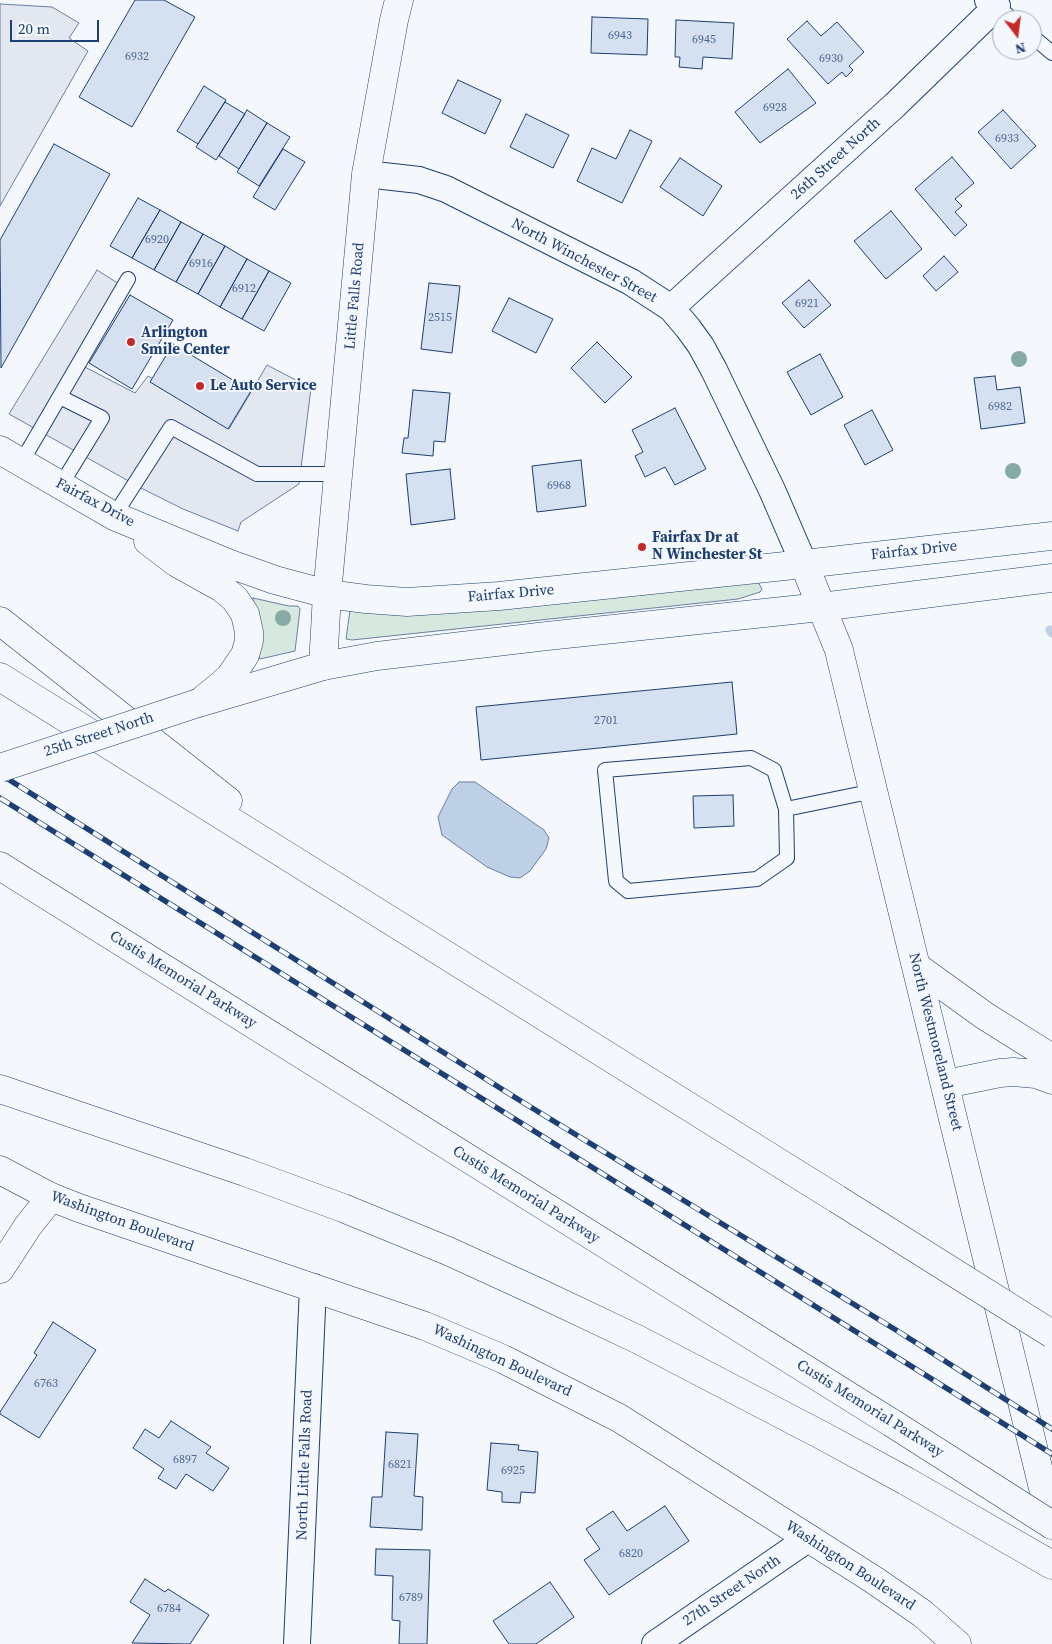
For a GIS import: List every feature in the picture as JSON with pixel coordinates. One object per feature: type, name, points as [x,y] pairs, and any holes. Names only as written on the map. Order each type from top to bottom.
[{"type":"main road","name":"Little Falls Road","points":[[327,594],[366,174],[399,0]]},
{"type":"main road","name":"Fairfax Drive","points":[[11,456],[114,516],[230,564],[275,580],[327,594],[366,599],[407,602],[499,596],[1052,536]]},
{"type":"main road","points":[[114,516],[177,563],[222,588],[235,599],[244,614],[250,641],[246,655],[230,677],[198,703]]},
{"type":"main road","name":"North Westmoreland Street","points":[[804,564],[839,650],[1052,1525]]},
{"type":"main road","points":[[198,703],[324,666],[377,656],[821,607],[1052,578]]},
{"type":"main road","points":[[324,666],[327,594]]},
{"type":"main road","points":[[0,621],[340,888]]},
{"type":"main road","points":[[0,677],[1052,1334]]},
{"type":"main road","name":"25th Street North","points":[[0,768],[198,703]]},
{"type":"main road","name":"Custis Memorial Parkway","points":[[0,866],[892,1423],[1052,1525]]},
{"type":"main road","points":[[917,967],[985,1016],[1052,1058]]},
{"type":"main road","points":[[946,1084],[1013,1072],[1036,1074],[1052,1080]]},
{"type":"main road","points":[[0,1089],[245,1172],[343,1208],[448,1251],[640,1340],[817,1432],[1052,1565]]},
{"type":"main road","name":"Washington Boulevard","points":[[0,1170],[50,1197],[128,1226],[425,1326],[543,1378],[619,1418],[809,1538],[915,1608],[957,1644]]},
{"type":"main road","points":[[0,1270],[28,1226],[50,1197]]},
{"type":"street","name":"26th Street North","points":[[671,308],[895,106],[999,9]]},
{"type":"street","name":"North Winchester Street","points":[[366,174],[419,180],[446,189],[631,282],[671,308],[701,346],[714,370],[772,490],[804,564]]},
{"type":"street","name":"North Little Falls Road","points":[[297,1644],[312,1287]]},
{"type":"street","name":"27th Street North","points":[[655,1644],[809,1538]]},
{"type":"lane","points":[[1042,44],[1052,53]]},
{"type":"lane","points":[[11,456],[60,397],[128,279]]},
{"type":"lane","points":[[60,397],[102,418],[61,485]]},
{"type":"lane","points":[[114,516],[171,427],[258,474],[338,474]]},
{"type":"lane","points":[[751,758],[774,770],[786,809],[787,858],[757,879],[628,891],[616,881],[605,770],[751,758]]},
{"type":"lane","points":[[786,809],[874,791]]},
{"type":"shaded area","points":[[0,4],[52,7],[79,23],[69,38],[88,51],[0,206]]},
{"type":"shaded area","points":[[97,270],[124,287],[79,364],[135,393],[148,376],[201,406],[198,411],[229,429],[267,365],[311,388],[299,484],[241,522],[238,531],[183,509],[141,488],[9,414]]},
{"type":"shaded area","points":[[758,582],[762,589],[760,592],[738,599],[352,640],[346,639],[350,610]]},
{"type":"shaded area","points":[[253,598],[289,606],[298,606],[300,609],[295,651],[259,658],[259,613]]},
{"type":"water","points":[[459,782],[475,782],[544,830],[549,838],[546,849],[530,871],[520,878],[510,877],[487,867],[442,835],[438,817],[452,789]]},
{"type":"building","points":[[135,0],[164,0],[195,17],[132,127],[79,97]]},
{"type":"building","points":[[592,17],[648,19],[647,55],[591,53]]},
{"type":"building","points":[[676,20],[734,23],[732,59],[703,57],[702,69],[679,67],[680,57],[675,57]]},
{"type":"building","points":[[807,21],[821,36],[837,22],[864,52],[849,66],[853,70],[846,77],[842,72],[828,84],[787,39]]},
{"type":"building","points":[[788,69],[816,103],[760,143],[735,112]]},
{"type":"building","points":[[458,80],[501,100],[485,134],[442,113]]},
{"type":"building","points":[[204,86],[226,100],[198,144],[177,131]]},
{"type":"building","points":[[225,102],[245,114],[216,160],[196,147]]},
{"type":"building","points":[[247,110],[267,123],[239,169],[219,156]]},
{"type":"building","points":[[1003,110],[1036,146],[1011,169],[978,132]]},
{"type":"building","points":[[526,114],[569,135],[553,168],[510,147]]},
{"type":"building","points":[[267,123],[290,137],[259,186],[237,172]]},
{"type":"building","points":[[630,130],[652,141],[622,203],[577,181],[592,148],[616,159]]},
{"type":"building","points":[[54,144],[110,174],[1,368],[0,240]]},
{"type":"building","points":[[283,149],[305,162],[275,210],[253,197]]},
{"type":"building","points":[[952,157],[974,183],[955,199],[962,206],[955,212],[967,225],[955,236],[915,189]]},
{"type":"building","points":[[680,158],[722,186],[703,216],[660,187]]},
{"type":"building","points":[[138,198],[160,210],[132,258],[110,246]]},
{"type":"building","points":[[160,210],[181,222],[154,270],[132,258]]},
{"type":"building","points":[[891,211],[922,249],[886,279],[854,241]]},
{"type":"building","points":[[181,222],[203,234],[176,282],[154,270]]},
{"type":"building","points":[[203,234],[225,246],[198,294],[176,282]]},
{"type":"building","points":[[225,246],[247,259],[220,307],[198,294]]},
{"type":"building","points":[[944,256],[958,272],[936,291],[923,276]]},
{"type":"building","points":[[247,259],[269,271],[242,319],[220,307]]},
{"type":"building","points":[[269,271],[291,283],[264,331],[242,319]]},
{"type":"building","points":[[809,280],[831,305],[804,328],[782,303]]},
{"type":"building","points":[[429,283],[460,286],[452,353],[421,349]]},
{"type":"building","name":"Arlington Smile Center","points":[[130,295],[173,320],[132,389],[89,363]]},
{"type":"building","points":[[509,298],[553,319],[536,353],[492,331]]},
{"type":"building","points":[[597,342],[632,377],[605,403],[571,368]]},
{"type":"building","name":"Le Auto Service","points":[[173,344],[251,391],[228,429],[150,382]]},
{"type":"building","points":[[820,354],[843,397],[811,415],[787,372]]},
{"type":"building","points":[[995,376],[997,390],[1020,387],[1025,423],[981,429],[974,378]]},
{"type":"building","points":[[413,390],[450,393],[445,442],[434,441],[433,456],[402,453],[404,438],[408,438]]},
{"type":"building","points":[[675,408],[706,469],[675,485],[665,467],[645,477],[635,456],[643,452],[632,430]]},
{"type":"building","points":[[872,410],[893,450],[865,465],[844,425]]},
{"type":"building","points":[[581,460],[586,506],[537,512],[532,466]]},
{"type":"building","points":[[450,469],[455,519],[411,525],[406,474]]},
{"type":"building","points":[[732,682],[737,734],[481,760],[476,707]]},
{"type":"building","points":[[733,795],[734,826],[694,828],[693,796]]},
{"type":"building","points":[[53,1322],[96,1350],[39,1438],[0,1414],[0,1412],[37,1355],[34,1353]]},
{"type":"building","points":[[171,1421],[211,1447],[206,1453],[229,1468],[213,1491],[186,1474],[176,1489],[158,1478],[164,1469],[133,1448],[145,1429],[159,1438]]},
{"type":"building","points":[[386,1432],[418,1434],[414,1496],[423,1497],[422,1530],[370,1527],[372,1497],[382,1497]]},
{"type":"building","points":[[491,1443],[519,1445],[518,1450],[538,1452],[535,1493],[521,1492],[520,1503],[502,1502],[502,1492],[487,1490]]},
{"type":"building","points":[[665,1506],[689,1541],[609,1595],[584,1560],[600,1549],[586,1529],[613,1511],[627,1531]]},
{"type":"building","points":[[376,1549],[430,1550],[427,1644],[399,1644],[400,1621],[392,1620],[393,1576],[375,1575]]},
{"type":"building","points":[[145,1579],[165,1592],[168,1589],[209,1615],[190,1644],[132,1643],[150,1615],[130,1602]]},
{"type":"building","points":[[550,1582],[574,1617],[536,1644],[509,1644],[493,1621]]},
{"type":"railway","points":[[0,774],[524,1103],[896,1330],[1052,1429]]},
{"type":"railway","points":[[0,798],[1052,1454]]},
{"type":"place","name":"Arlington Smile Center","points":[[131,342]]},
{"type":"place","name":"Le Auto Service","points":[[200,386]]},
{"type":"place","name":"Fairfax Dr at N Winchester St","points":[[642,547]]}]
